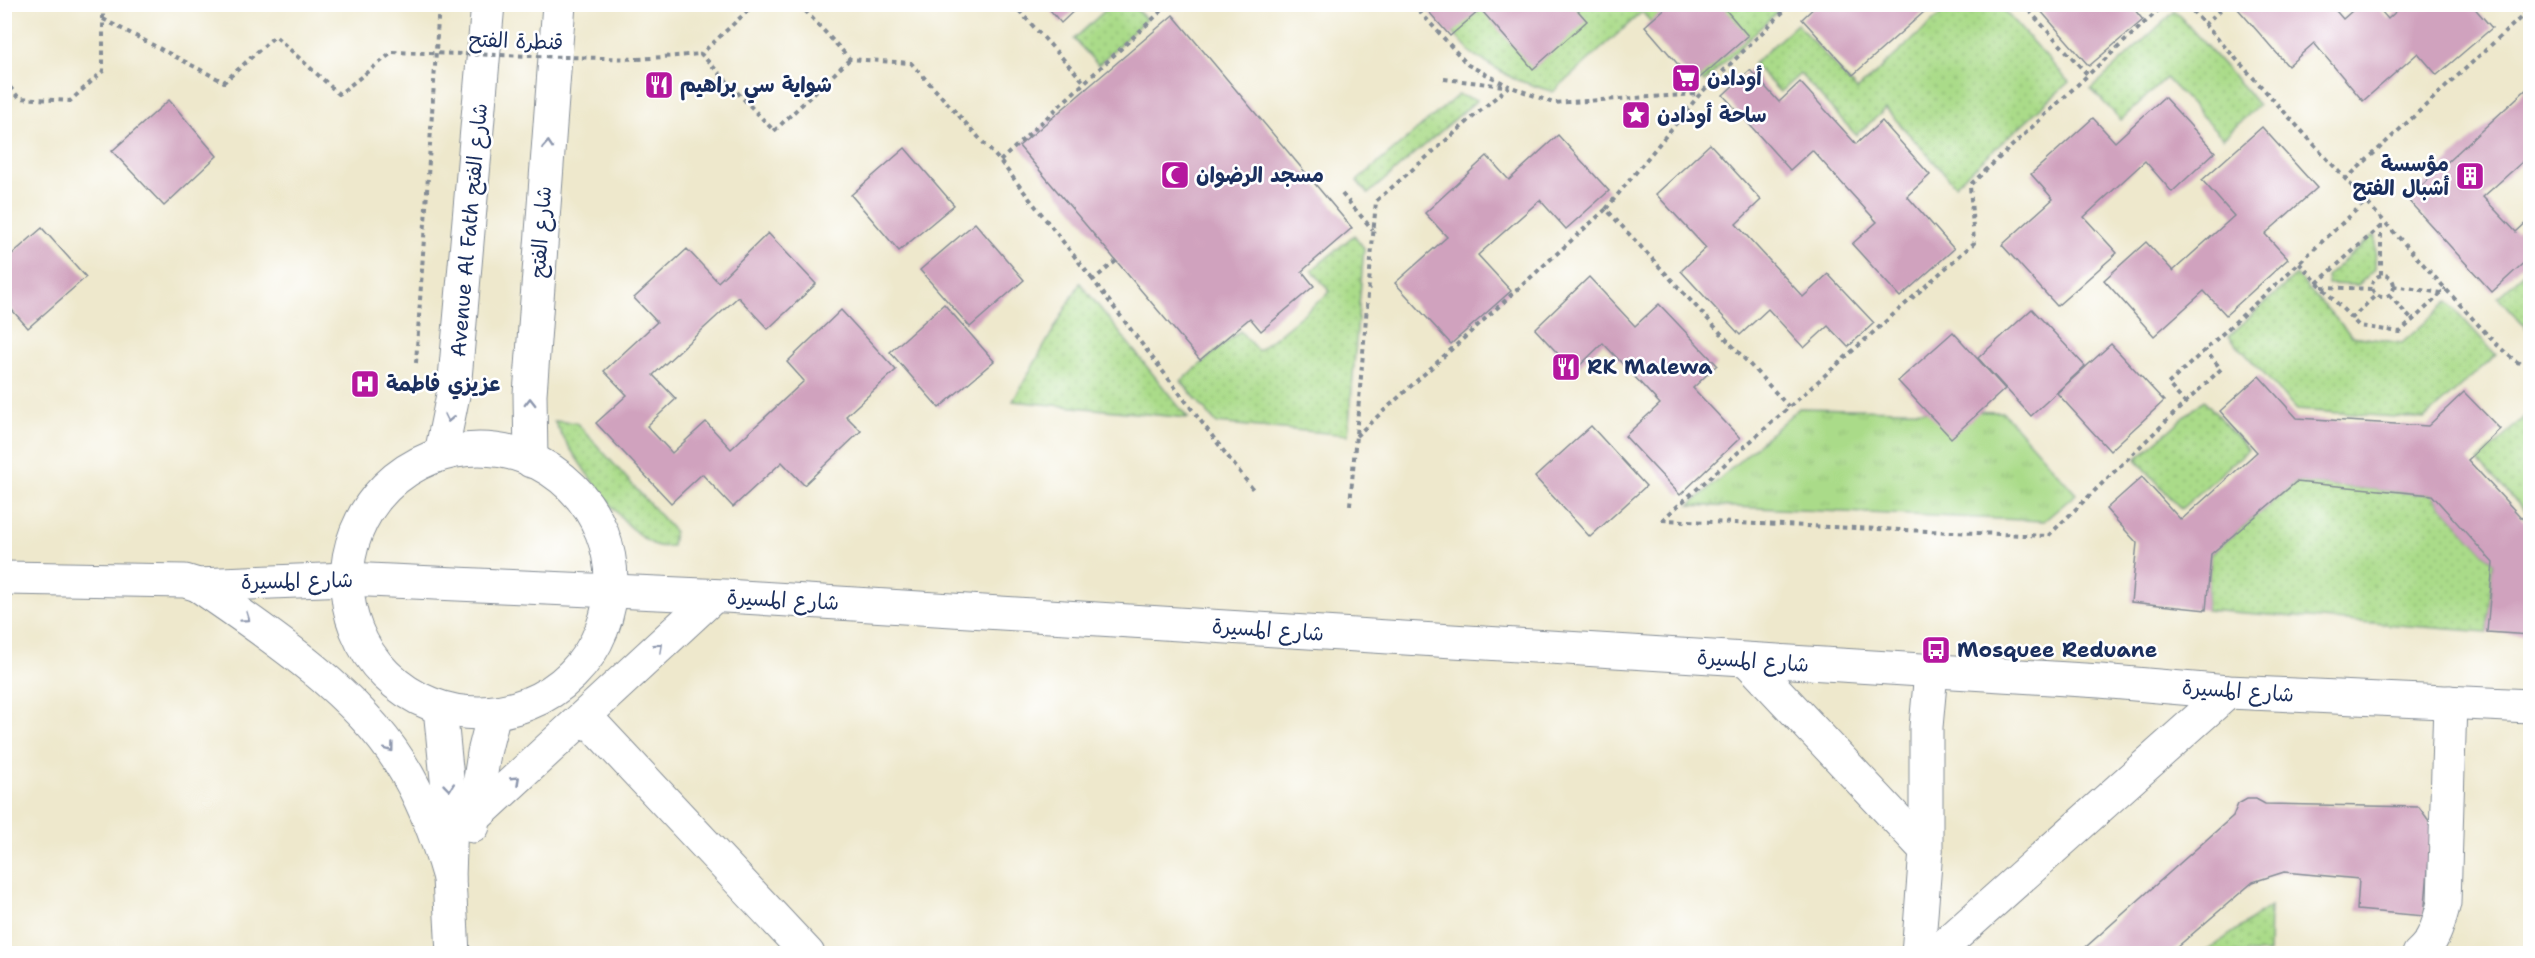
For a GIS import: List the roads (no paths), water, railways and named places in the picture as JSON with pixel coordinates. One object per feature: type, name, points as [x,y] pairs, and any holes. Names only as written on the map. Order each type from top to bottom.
[{"type":"street","name":"Avenue Al Fath شارع الفتح","points":[[441,454],[454,390],[488,4]]},
{"type":"street","name":"شارع الفتح","points":[[531,460],[531,384],[559,4]]},
{"type":"street","points":[[487,449],[531,460],[555,474],[575,491],[591,513],[603,537],[610,564],[610,591],[606,617],[597,641],[583,663],[565,682],[543,697],[519,707],[494,713],[475,714],[440,708],[414,696],[391,680],[372,659],[358,634],[349,607],[347,579],[349,555],[356,532],[367,511],[381,492],[419,463],[441,454],[487,449]]},
{"type":"street","name":"شارع المسيرة","points":[[4,578],[185,581],[198,585],[347,579],[714,596],[1533,645],[2100,681],[2228,692],[2530,705]]},
{"type":"street","points":[[198,585],[295,655],[340,694],[380,735],[398,759],[419,795],[438,840],[449,878]]},
{"type":"street","points":[[473,819],[714,596]]},
{"type":"street","points":[[1747,660],[1926,850]]},
{"type":"street","points":[[1918,954],[1926,850],[1926,727],[1931,672]]},
{"type":"street","points":[[1935,954],[2228,692]]},
{"type":"street","points":[[2419,954],[2426,949],[2435,933],[2444,903],[2450,702]]},
{"type":"street","points":[[440,708],[451,810],[449,878],[453,954]]},
{"type":"street","points":[[460,954],[473,819],[484,753],[494,713]]},
{"type":"street","points":[[585,717],[807,954]]},
{"type":"place","name":"أودادن","points":[[1686,78]]},
{"type":"place","name":"شواية سي براهيم","points":[[659,85]]},
{"type":"place","name":"ساحة أودادن","points":[[1636,115]]},
{"type":"place","name":"مسجد الرضوان","points":[[1175,175]]},
{"type":"place","name":"مؤسسة أشبال الفتح","points":[[2470,176]]},
{"type":"place","name":"RK Malewa","points":[[1566,367]]},
{"type":"place","name":"عزيزي فاطمة","points":[[365,384]]},
{"type":"place","name":"Mosquee Reduane","points":[[1936,650]]}]
